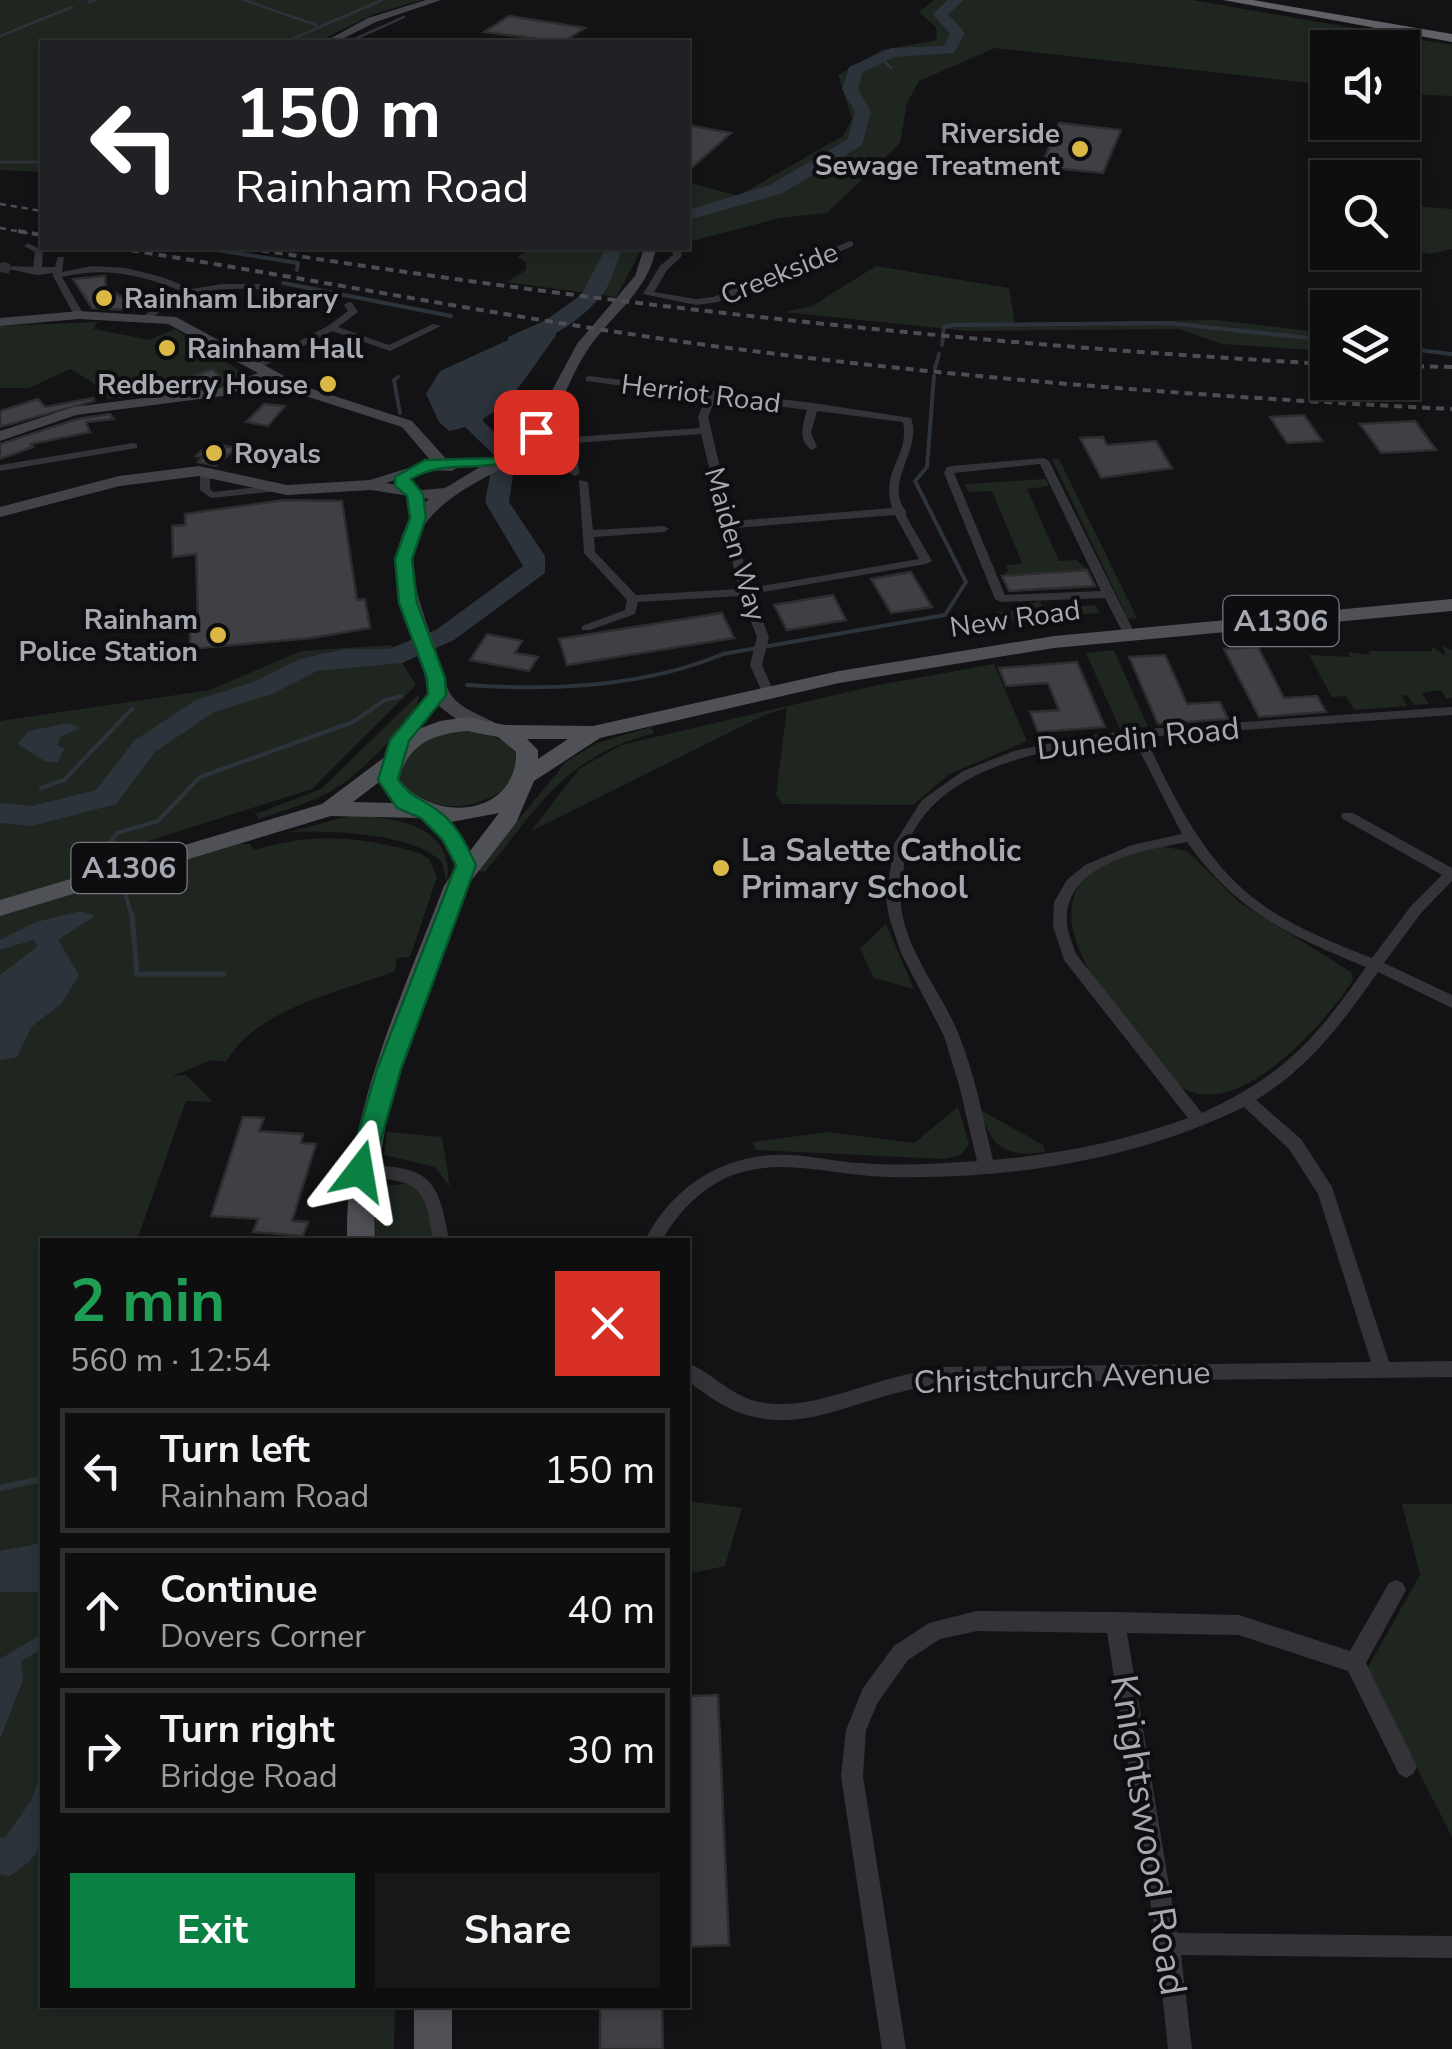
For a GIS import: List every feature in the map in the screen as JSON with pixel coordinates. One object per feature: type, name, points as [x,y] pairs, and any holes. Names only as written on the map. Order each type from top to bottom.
[{"type":"highway","points":[[1230,0],[1452,38]]},
{"type":"highway","points":[[1286,0],[1452,30]]},
{"type":"main road","name":"New Road","points":[[496,729],[593,733],[916,662],[1128,634],[1452,605]]},
{"type":"main road","points":[[361,1238],[360,1171],[389,1069],[466,865],[510,816],[514,796],[529,776],[527,750],[496,729],[468,724],[427,731],[394,757],[388,780],[394,792],[451,835],[466,865]]},
{"type":"main road","name":"New Road","points":[[529,776],[593,733]]},
{"type":"main road","name":"A1306","points":[[330,810],[394,757]]},
{"type":"main road","points":[[424,812],[474,814],[514,796]]},
{"type":"main road","name":"A1306","points":[[0,908],[330,810],[424,812]]},
{"type":"main road","points":[[432,2049],[433,2008]]},
{"type":"street","points":[[333,40],[372,20],[436,0]]},
{"type":"street","name":"Creekside","points":[[680,250],[678,256],[662,268],[647,293],[702,302],[850,244]]},
{"type":"street","points":[[28,246],[39,251],[37,272]]},
{"type":"street","points":[[418,518],[454,488],[522,448],[536,432],[569,365],[636,283],[649,250]]},
{"type":"street","points":[[59,268],[79,315]]},
{"type":"street","points":[[12,269],[37,272],[122,268],[191,292]]},
{"type":"street","points":[[149,316],[191,292],[235,286],[270,287]]},
{"type":"street","points":[[0,436],[74,411],[223,392],[332,328],[353,312],[350,305]]},
{"type":"street","points":[[0,322],[79,315],[171,320],[262,370],[330,401],[408,424],[425,446],[462,474],[454,488]]},
{"type":"street","points":[[332,328],[390,348],[436,326]]},
{"type":"street","name":"Herriot Road","points":[[589,380],[907,420],[907,452],[892,487],[900,511]]},
{"type":"street","name":"Maiden Way","points":[[712,395],[704,417],[705,431],[745,592],[762,638],[756,665],[768,692]]},
{"type":"street","points":[[812,448],[806,432],[813,406]]},
{"type":"street","points":[[571,419],[567,440],[579,477],[596,564],[633,599],[745,592],[922,565],[923,555],[900,511],[728,525]]},
{"type":"street","points":[[567,440],[705,431]]},
{"type":"street","points":[[0,468],[133,446]]},
{"type":"street","points":[[425,446],[411,481],[418,518],[404,559],[408,603],[429,658],[437,695],[462,715],[496,729]]},
{"type":"street","points":[[1109,594],[1006,600],[998,596],[949,473],[959,466],[1044,461],[1109,594],[1128,634]]},
{"type":"street","points":[[411,481],[448,465],[499,462]]},
{"type":"street","points":[[2,512],[131,479],[205,473],[278,488],[316,491],[411,481],[454,488]]},
{"type":"street","points":[[588,534],[664,529]]},
{"type":"street","points":[[586,628],[631,612],[633,599]]},
{"type":"street","points":[[394,757],[400,740],[437,695]]},
{"type":"street","name":"Dunedin Road","points":[[987,1168],[952,1036],[896,922],[892,896],[901,850],[922,813],[984,766],[1049,743],[1452,711]]},
{"type":"street","points":[[1138,734],[1186,837],[1230,886],[1258,908],[1324,945],[1373,962],[1452,1002]]},
{"type":"street","points":[[653,1238],[676,1202],[694,1186],[753,1163],[794,1161],[864,1170],[987,1168],[1102,1150],[1198,1119],[1244,1098],[1321,1039],[1416,906],[1451,874],[1348,816]]},
{"type":"street","points":[[1186,837],[1119,852],[1090,865],[1073,881],[1059,924],[1069,956],[1198,1119]]},
{"type":"street","points":[[1244,1098],[1295,1144],[1326,1192],[1382,1369]]},
{"type":"street","points":[[360,1171],[406,1173],[424,1181],[432,1192],[441,1238]]},
{"type":"street","name":"Christchurch Avenue","points":[[690,1372],[735,1401],[786,1414],[835,1407],[882,1387],[944,1375],[1452,1369]]},
{"type":"street","points":[[1355,1663],[1396,1590]]},
{"type":"street","points":[[894,2049],[852,1776],[856,1730],[870,1695],[901,1653],[936,1630],[977,1621],[1239,1624],[1355,1663],[1406,1767]]},
{"type":"street","name":"Knightswood Road","points":[[1115,1622],[1168,1944],[1180,2049]]},
{"type":"street","points":[[1168,1944],[1452,1947]]},
{"type":"shaded area","points":[[0,0],[421,0],[374,14],[321,40],[40,40],[40,172],[0,170]]},
{"type":"shaded area","points":[[934,0],[1192,0],[1365,30],[1310,30],[1310,83],[995,48],[919,81],[907,103],[900,143],[827,213],[780,218],[690,241],[690,183],[738,196],[843,136],[852,119],[838,75],[882,50],[937,40],[936,27],[919,12]]},
{"type":"shaded area","points":[[1420,39],[1452,45],[1452,96],[1420,95]]},
{"type":"shaded area","points":[[1420,206],[1452,209],[1452,249],[1420,253]]},
{"type":"shaded area","points":[[528,250],[638,250],[639,254],[616,297],[507,282],[526,270],[526,262],[517,257]]},
{"type":"shaded area","points":[[876,266],[1009,288],[1015,323],[1217,320],[1310,331],[1310,350],[1222,344],[1179,329],[967,331],[784,312],[812,306]]},
{"type":"shaded area","points":[[97,322],[94,329],[149,340],[175,329],[248,376],[226,389],[108,399],[92,382],[70,369],[29,388],[0,388],[0,326]]},
{"type":"shaded area","points":[[558,327],[522,383],[499,408],[468,426],[449,431],[439,422],[426,394],[440,371],[535,328]]},
{"type":"shaded area","points":[[1052,459],[1059,459],[1137,618],[1128,619]]},
{"type":"shaded area","points":[[1046,479],[1049,486],[1027,489],[1059,561],[1076,560],[1088,570],[1002,576],[1008,571],[1005,565],[1022,564],[1020,558],[992,491],[968,492],[965,484]]},
{"type":"shaded area","points":[[1040,601],[1043,609],[1095,605],[1099,613],[1000,620],[995,612],[1032,610],[1030,604]]},
{"type":"shaded area","points":[[391,645],[416,685],[312,789],[111,853],[121,880],[238,844],[250,844],[254,850],[298,840],[337,838],[420,853],[429,859],[437,877],[410,957],[397,958],[395,971],[278,1015],[240,1043],[226,1062],[212,1060],[172,1076],[186,1075],[213,1102],[186,1101],[138,1238],[40,1238],[40,2008],[395,2008],[394,2049],[0,2049],[0,721],[210,690],[301,651]]},
{"type":"shaded area","points":[[1431,646],[1446,656],[1442,646],[1452,650],[1452,698],[1446,699],[1441,690],[1422,693],[1429,704],[1414,705],[1407,695],[1402,696],[1407,706],[1354,710],[1346,696],[1332,697],[1309,655],[1350,657],[1348,652],[1370,655],[1369,651],[1432,651]]},
{"type":"shaded area","points":[[1114,650],[1148,727],[1120,729],[1086,653]]},
{"type":"shaded area","name":"La Salette Catholic Primary School","points":[[994,664],[1027,741],[948,775],[913,805],[782,804],[776,794],[787,708],[767,714],[531,831],[579,769],[621,745],[878,685]]},
{"type":"shaded area","points":[[419,694],[418,703],[401,728],[349,779],[310,801],[258,819],[256,814],[321,789]]},
{"type":"shaded area","points":[[69,723],[79,728],[61,737],[57,745],[64,749],[58,762],[46,762],[18,744],[29,731]]},
{"type":"shaded area","points":[[651,727],[654,733],[623,743],[576,770],[540,804],[485,872],[477,870],[566,762],[597,743]]},
{"type":"shaded area","points":[[465,731],[494,736],[511,748],[516,754],[512,784],[489,798],[466,805],[443,806],[416,800],[398,779],[406,754],[435,736]]},
{"type":"shaded area","points":[[349,816],[402,822],[432,837],[442,848],[447,884],[442,862],[411,845],[370,835],[290,832]]},
{"type":"shaded area","points":[[1160,846],[1187,851],[1239,902],[1351,972],[1353,980],[1340,999],[1301,1043],[1253,1081],[1228,1092],[1203,1095],[1181,1087],[1118,1012],[1079,950],[1071,920],[1075,893],[1101,864]]},
{"type":"shaded area","points":[[81,911],[95,916],[58,940],[79,975],[61,1004],[31,1027],[17,1057],[0,1060],[0,975],[38,946],[33,940],[0,950],[0,940],[36,922]]},
{"type":"shaded area","points":[[886,924],[914,989],[874,978],[860,949]]},
{"type":"shaded area","points":[[958,1107],[969,1144],[961,1155],[943,1159],[756,1150],[752,1142],[828,1132],[914,1143]]},
{"type":"shaded area","points":[[981,1110],[1043,1145],[1045,1152],[1020,1153],[1002,1148],[989,1133]]},
{"type":"shaded area","points":[[387,1132],[442,1137],[450,1187],[435,1167],[384,1155]]},
{"type":"shaded area","points":[[407,1184],[421,1194],[431,1215],[435,1238],[376,1238],[374,1199],[389,1185]]},
{"type":"shaded area","points":[[690,1501],[742,1508],[725,1566],[690,1574]]},
{"type":"shaded area","points":[[1402,1504],[1452,1504],[1452,1837],[1367,1669],[1420,1575]]},
{"type":"shaded area","points":[[40,1543],[40,1592],[0,1592],[0,1551]]},
{"type":"shaded area","points":[[40,1635],[40,1650],[21,1661],[23,1680],[0,1739],[0,1659]]},
{"type":"shaded area","points":[[40,1777],[40,1844],[24,1866],[9,1876],[0,1874],[0,1838],[6,1837],[32,1799]]},
{"type":"building","points":[[509,16],[585,28],[566,40],[484,32]]},
{"type":"building","name":"Riverside Sewage Treatment","points":[[1059,123],[1121,130],[1103,173],[1041,167]]},
{"type":"building","points":[[690,125],[731,133],[690,169]]},
{"type":"building","name":"Rainham Library","points":[[105,276],[106,289],[140,305],[131,310],[92,308],[73,279]]},
{"type":"building","points":[[212,369],[226,381],[182,389],[176,383]]},
{"type":"building","points":[[93,398],[94,401],[0,427],[0,411],[38,399],[45,407]]},
{"type":"building","points":[[264,404],[285,406],[268,426],[246,422]]},
{"type":"building","points":[[110,414],[114,419],[86,422],[90,432],[31,444],[33,447],[0,459],[0,444],[77,419]]},
{"type":"building","points":[[1304,415],[1322,441],[1287,443],[1270,417]]},
{"type":"building","points":[[1415,421],[1436,450],[1381,453],[1360,424]]},
{"type":"building","points":[[1103,437],[1107,445],[1156,441],[1172,468],[1101,478],[1080,438]]},
{"type":"building","name":"Royals","points":[[210,443],[236,448],[216,466],[198,462],[203,457],[196,456]]},
{"type":"building","points":[[284,500],[342,501],[357,600],[365,599],[370,628],[311,638],[190,649],[190,624],[198,623],[196,554],[173,557],[172,526],[185,525],[185,514]]},
{"type":"building","points":[[1087,570],[1095,586],[1009,591],[1002,576]]},
{"type":"building","points":[[911,572],[932,607],[891,613],[871,579]]},
{"type":"building","points":[[833,595],[846,620],[787,630],[774,605]]},
{"type":"building","points":[[722,613],[734,638],[567,665],[559,639]]},
{"type":"building","points":[[487,634],[522,641],[515,653],[538,657],[529,671],[470,660]]},
{"type":"building","points":[[1258,647],[1284,698],[1317,696],[1326,712],[1259,717],[1224,649]]},
{"type":"building","points":[[1165,655],[1187,704],[1220,702],[1228,719],[1158,724],[1129,657]]},
{"type":"building","points":[[1077,662],[1105,727],[1038,732],[1030,712],[1059,710],[1048,683],[1006,686],[999,668]]},
{"type":"building","points":[[243,1117],[264,1118],[259,1131],[303,1134],[301,1143],[316,1144],[292,1221],[308,1222],[303,1236],[253,1232],[258,1219],[211,1216]]},
{"type":"building","points":[[718,1695],[729,1945],[690,1947],[690,1696]]},
{"type":"building","points":[[600,2008],[662,2008],[663,2049],[600,2049]]},
{"type":"waterway","points":[[88,2],[96,0]]},
{"type":"waterway","points":[[244,0],[316,25]]},
{"type":"waterway","points":[[290,40],[382,0]]},
{"type":"waterway","points":[[690,215],[776,189],[856,141],[863,112],[850,89],[855,70],[891,53],[949,50],[958,33],[940,14],[957,0]]},
{"type":"waterway","points":[[0,36],[72,7]]},
{"type":"waterway","points":[[357,38],[404,17]]},
{"type":"waterway","points":[[881,58],[891,68]]},
{"type":"waterway","points":[[0,162],[40,162]]},
{"type":"waterway","points":[[217,250],[298,263],[297,270]]},
{"type":"waterway","points":[[515,341],[553,324],[588,299],[604,276],[614,250]]},
{"type":"waterway","points":[[283,283],[451,316]]},
{"type":"waterway","points":[[942,345],[944,327],[953,325],[1167,323],[1310,338]]},
{"type":"waterway","points":[[1420,350],[1452,354]]},
{"type":"waterway","points":[[935,368],[939,354]]},
{"type":"waterway","points":[[467,685],[564,687],[630,680],[723,654],[945,615],[966,582],[915,481],[927,467],[934,376]]},
{"type":"waterway","points":[[398,377],[394,380],[400,413]]},
{"type":"waterway","points":[[0,813],[32,816],[106,797],[145,746],[205,706],[263,688],[309,665],[345,657],[393,657],[445,635],[494,603],[536,568],[533,556],[497,502],[505,454],[472,423],[476,385]]},
{"type":"waterway","points":[[108,846],[117,833],[158,821],[200,777],[353,722],[385,700],[402,696]]},
{"type":"waterway","points":[[41,788],[64,780],[132,709]]},
{"type":"waterway","points":[[125,893],[132,917]]},
{"type":"waterway","points":[[132,915],[137,974],[224,974]]},
{"type":"waterway","points":[[0,1488],[40,1479]]},
{"type":"tunnel","points":[[0,267],[12,269]]},
{"type":"railway","points":[[0,204],[40,211]]},
{"type":"railway","points":[[0,228],[33,234]]},
{"type":"railway","points":[[18,231],[40,235]]},
{"type":"railway","points":[[129,250],[570,325],[812,358],[1086,386],[1452,409]]},
{"type":"railway","points":[[260,250],[786,320],[1310,363]]},
{"type":"railway","points":[[1420,366],[1452,367]]},
{"type":"place","name":"Riverside Sewage Treatment","points":[[1080,149]]},
{"type":"place","name":"Rainham Library","points":[[104,298]]},
{"type":"place","name":"Rainham Hall","points":[[167,348]]},
{"type":"place","name":"Redberry House","points":[[328,384]]},
{"type":"place","name":"Royals","points":[[214,453]]},
{"type":"place","name":"Rainham Police Station","points":[[218,635]]},
{"type":"place","name":"La Salette Catholic Primary School","points":[[721,868]]},
{"type":"route","points":[[360,1171],[389,1069],[466,865],[451,835],[428,813],[404,803],[388,780],[400,740],[424,705],[437,695],[436,678],[408,603],[404,559],[418,518],[415,494],[403,486],[402,477],[425,464],[476,466],[499,462],[526,445],[536,432]]}]
